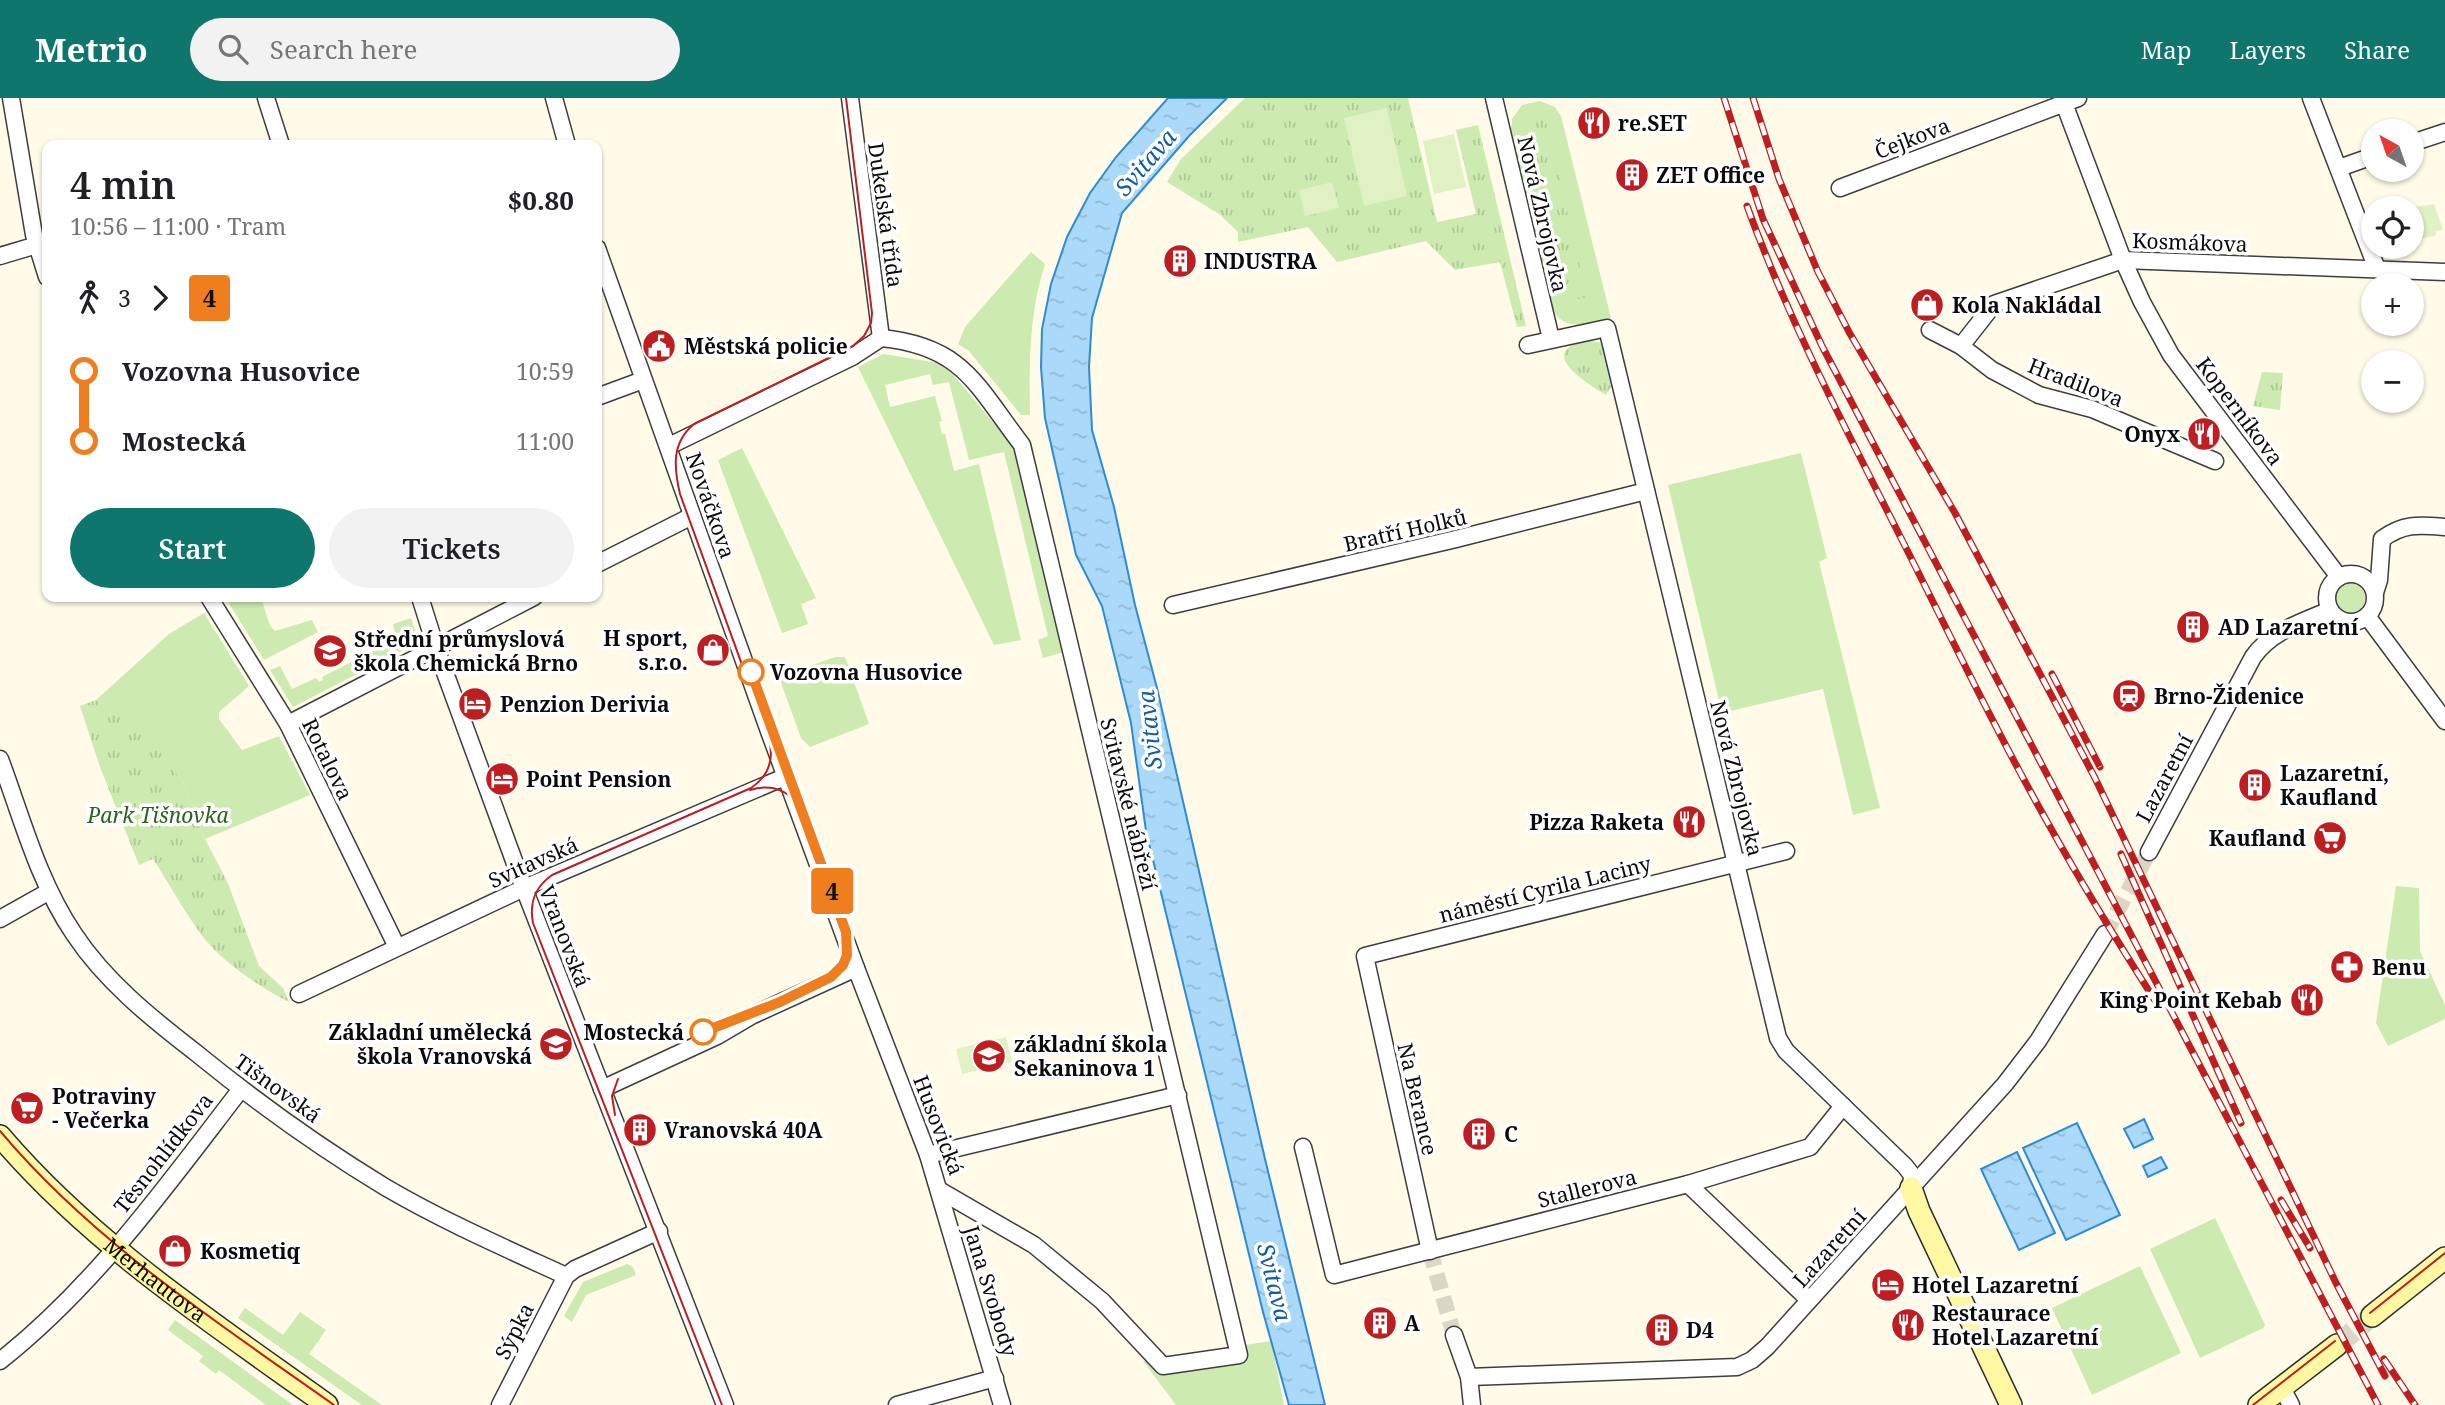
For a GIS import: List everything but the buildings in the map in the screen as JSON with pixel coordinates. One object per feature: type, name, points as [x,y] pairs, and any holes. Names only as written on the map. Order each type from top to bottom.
[{"type":"street","points":[[11,98],[42,261]]},
{"type":"street","points":[[267,98],[280,140]]},
{"type":"street","points":[[554,98],[566,140]]},
{"type":"street","name":"Dukelská třída","points":[[850,98],[881,338]]},
{"type":"street","name":"Nová Zbrojovka","points":[[1494,98],[1551,340],[1607,328],[1778,1038],[1786,1051],[1905,1166],[1912,1175],[1911,1188]]},
{"type":"street","points":[[2311,98],[2377,269]]},
{"type":"street","name":"Čejkova","points":[[1840,188],[2068,100]]},
{"type":"street","name":"Koperníkova","points":[[2068,100],[2123,260],[2171,355],[2339,577]]},
{"type":"street","points":[[2424,139],[2445,132]]},
{"type":"street","points":[[2339,168],[2361,160]]},
{"type":"street","points":[[0,256],[37,245]]},
{"type":"street","name":"Kosmákova","points":[[1961,346],[1993,304],[2123,260],[2445,272]]},
{"type":"street","name":"Nováčkova","points":[[602,262],[787,776]]},
{"type":"street","name":"Hradilova","points":[[1930,330],[1961,346],[1992,370],[2039,395],[2092,409],[2215,461]]},
{"type":"street","points":[[668,446],[852,357],[881,338]]},
{"type":"street","name":"Svitavské nábřeží","points":[[881,338],[911,341],[941,352],[964,368],[1022,445],[1239,1355]]},
{"type":"street","points":[[1528,345],[1551,340]]},
{"type":"street","points":[[602,395],[643,380]]},
{"type":"street","name":"Bratří Holků","points":[[1173,605],[1456,539],[1646,491]]},
{"type":"street","points":[[602,561],[692,516]]},
{"type":"street","points":[[2381,563],[2371,572],[2339,577],[2329,588],[2327,595],[2330,610],[2343,621],[2359,620],[2372,610],[2379,580],[2381,563],[2382,539],[2391,532],[2413,524],[2445,527]]},
{"type":"street","points":[[2360,575],[2372,585],[2375,593]]},
{"type":"street","name":"Rotalova","points":[[212,602],[288,724],[397,947]]},
{"type":"street","name":"Vranovská","points":[[422,602],[524,888],[725,1405]]},
{"type":"street","points":[[288,724],[524,602]]},
{"type":"street","name":"Lazaretní","points":[[2149,852],[2242,676],[2262,644],[2275,635],[2330,610]]},
{"type":"street","points":[[2367,616],[2445,721]]},
{"type":"street","name":"Tišnovská","points":[[0,759],[48,891],[75,936],[107,975],[160,1024],[241,1089],[385,1187],[467,1231],[566,1276]]},
{"type":"street","name":"Svitavská","points":[[299,993],[524,888],[787,776]]},
{"type":"street","name":"Husovická","points":[[787,776],[939,1190],[1034,1245],[1102,1301],[1163,1366],[1239,1355]]},
{"type":"street","name":"náměstí Cyrila Laciny","points":[[1365,956],[1786,851]]},
{"type":"street","points":[[0,919],[48,891]]},
{"type":"street","name":"Lazaretní","points":[[1469,1377],[1737,1367],[1752,1360],[1767,1347],[2005,1084],[2038,1041],[2105,934]]},
{"type":"street","name":"Na Berance","points":[[1365,956],[1430,1251]]},
{"type":"street","points":[[602,1089],[856,968]]},
{"type":"street","name":"Těsnohlídkova","points":[[0,1361],[70,1300],[115,1248],[241,1089]]},
{"type":"street","points":[[928,1155],[1178,1095]]},
{"type":"street","name":"Stallerova","points":[[1303,1147],[1334,1275],[1688,1184],[1810,1147],[1843,1106]]},
{"type":"street","name":"Merhautova","points":[[0,1136],[64,1203],[115,1248],[206,1319],[327,1405]]},
{"type":"street","points":[[1688,1184],[1810,1300]]},
{"type":"street","points":[[1911,1188],[1925,1224],[2011,1405]]},
{"type":"street","name":"Jana Svobody","points":[[939,1190],[1002,1405]]},
{"type":"street","points":[[566,1276],[575,1269],[659,1231]]},
{"type":"street","points":[[2372,1316],[2445,1258]]},
{"type":"street","name":"Sýpka","points":[[500,1405],[566,1276]]},
{"type":"street","points":[[1454,1335],[1469,1377],[1472,1405]]},
{"type":"street","points":[[2259,1405],[2287,1396],[2337,1345]]},
{"type":"street","points":[[897,1405],[995,1378]]},
{"type":"green space","points":[[1245,98],[1408,98],[1437,222],[1476,214],[1456,130],[1478,125],[1526,326],[1517,327],[1500,262],[1455,270],[1426,241],[1337,262],[1308,227],[1238,242],[1238,232],[1219,214],[1167,182],[1181,159]]},
{"type":"green space","points":[[1540,101],[1555,107],[1561,116],[1611,318],[1579,325],[1565,322],[1553,311],[1508,128],[1512,126],[1512,119],[1522,105]]},
{"type":"green space","points":[[1387,108],[1407,196],[1364,206],[1344,118]]},
{"type":"green space","points":[[1545,118],[1587,297],[1567,302],[1525,122]]},
{"type":"green space","points":[[1454,134],[1466,187],[1434,194],[1423,141]]},
{"type":"green space","points":[[1332,182],[1339,208],[1305,216],[1299,190]]},
{"type":"green space","points":[[2434,204],[2443,230],[2436,231],[2435,236],[2424,238],[2424,206]]},
{"type":"green space","points":[[1031,252],[1045,264],[1033,320],[1030,415],[1021,415],[969,351],[958,344],[965,327]]},
{"type":"green space","points":[[1589,340],[1601,343],[1609,354],[1617,387],[1610,388],[1606,395],[1577,375],[1564,359],[1565,351],[1573,345]]},
{"type":"green space","points":[[883,354],[933,362],[948,368],[1015,449],[1064,652],[1043,658],[1038,640],[1048,636],[1004,452],[969,460],[949,382],[933,385],[930,374],[885,385],[890,407],[935,396],[942,421],[939,422],[942,434],[945,434],[954,471],[979,464],[1021,640],[994,645],[858,367]]},
{"type":"green space","points":[[2262,372],[2283,373],[2280,410],[2253,406]]},
{"type":"green space","points":[[742,448],[816,598],[801,604],[808,624],[782,633],[718,460]]},
{"type":"green space","points":[[1801,453],[1827,558],[1819,562],[1880,808],[1853,815],[1823,689],[1722,713],[1668,485]]},
{"type":"green space","points":[[2350,583],[2356,584],[2364,592],[2364,604],[2356,612],[2350,613],[2344,612],[2336,604],[2335,598],[2336,592],[2344,584]]},
{"type":"green space","points":[[228,602],[263,602],[270,626],[275,631],[312,620],[318,632],[264,660]]},
{"type":"green space","points":[[204,613],[249,686],[219,712],[219,719],[242,750],[279,736],[310,795],[205,839],[183,782],[148,738],[96,700],[169,634]]},
{"type":"green space","points":[[411,618],[419,642],[293,707],[270,670],[280,666],[292,689],[316,678],[319,682],[323,680],[322,677],[396,639],[393,624]]},
{"type":"green space","points":[[835,657],[845,657],[869,724],[810,747],[801,738],[779,677]]},
{"type":"green space","name":"Park Tišnovka","points":[[96,700],[149,738],[183,782],[205,839],[227,881],[259,966],[283,988],[289,1002],[243,974],[211,947],[153,859],[139,865],[100,767],[80,706]]},
{"type":"green space","points":[[2396,886],[2419,888],[2420,951],[2445,1005],[2445,1019],[2388,1046],[2376,1023]]},
{"type":"green space","points":[[1006,1037],[1012,1062],[962,1074],[956,1049]]},
{"type":"green space","points":[[2215,1218],[2265,1325],[2200,1358],[2150,1249]]},
{"type":"green space","points":[[627,1264],[633,1267],[636,1275],[586,1295],[572,1322],[564,1316],[583,1282]]},
{"type":"green space","points":[[2140,1266],[2181,1353],[2092,1395],[2052,1308]]},
{"type":"green space","points":[[245,1308],[283,1335],[300,1312],[326,1330],[309,1354],[382,1405],[362,1405],[238,1318]]},
{"type":"green space","points":[[175,1320],[293,1405],[266,1405],[219,1370],[216,1374],[199,1361],[203,1356],[168,1330]]},
{"type":"green space","points":[[1271,1341],[1284,1405],[1176,1405],[1143,1361]]},
{"type":"water","name":"Svitava","points":[[1168,98],[1227,98],[1189,136],[1122,213],[1092,318],[1089,367],[1092,430],[1114,507],[1265,1159],[1325,1405],[1289,1405],[1263,1312],[1146,831],[1131,723],[1102,606],[1076,555],[1045,418],[1041,367],[1042,329],[1051,284],[1067,237],[1090,193],[1116,157]]},
{"type":"water","points":[[2144,1119],[2153,1139],[2134,1148],[2124,1129]]},
{"type":"water","points":[[2077,1123],[2120,1215],[2066,1240],[2023,1148]]},
{"type":"water","points":[[2017,1152],[2055,1233],[2019,1250],[1981,1169]]},
{"type":"water","points":[[2161,1157],[2167,1168],[2148,1177],[2143,1166]]},
{"type":"tunnel","points":[[2105,934],[2149,852]]},
{"type":"tunnel","points":[[1430,1251],[1454,1335]]},
{"type":"tunnel","points":[[2337,1345],[2372,1316]]},
{"type":"tram line","points":[[722,1405],[533,923],[532,908],[537,890],[552,875],[751,788],[762,778],[769,766],[769,739],[680,494],[676,456],[681,439],[694,424],[853,346],[864,336],[871,323],[846,98]]},
{"type":"tram line","name":"4","points":[[703,1032],[828,980],[843,965],[848,950],[846,932],[751,672]]},
{"type":"tram line","points":[[731,1020],[790,999],[832,977],[840,969],[848,951],[846,932],[775,738]]},
{"type":"tram line","points":[[750,790],[777,789],[789,795],[799,805]]},
{"type":"tram line","points":[[615,1115],[612,1096],[618,1079]]},
{"type":"tram line","points":[[0,1131],[36,1171],[116,1245],[201,1311],[334,1405]]},
{"type":"tram line","points":[[2370,1313],[2445,1253]]},
{"type":"tram line","points":[[2253,1405],[2335,1341]]},
{"type":"railway","points":[[1724,98],[1763,219],[1822,346],[2378,1405]]},
{"type":"railway","points":[[1753,98],[1779,179],[1818,272],[1849,332],[1955,513],[2095,778],[2336,1283],[2385,1376]]},
{"type":"railway","points":[[1747,206],[1781,292],[1820,377],[1993,720],[2075,870],[2156,1002]]},
{"type":"railway","points":[[2052,674],[2100,767]]},
{"type":"railway","points":[[2121,854],[2241,1123]]},
{"type":"railway","points":[[2281,1200],[2310,1248]]},
{"type":"railway","points":[[2384,1359],[2415,1405]]},
{"type":"place","name":"re.SET","points":[[1594,123]]},
{"type":"place","name":"ZET Office","points":[[1632,175]]},
{"type":"place","name":"INDUSTRA","points":[[1180,261]]},
{"type":"place","name":"Kola Nakládal","points":[[1927,305]]},
{"type":"place","name":"Městská policie","points":[[659,346]]},
{"type":"place","name":"Onyx","points":[[2204,434]]},
{"type":"place","name":"AD Lazaretní","points":[[2193,627]]},
{"type":"place","name":"H sport, s.r.o.","points":[[713,650]]},
{"type":"place","name":"Střední průmyslová škola Chemická Brno","points":[[330,651]]},
{"type":"place","name":"Vozovna Husovice","points":[[751,672]]},
{"type":"place","name":"Brno-Židenice","points":[[2129,696]]},
{"type":"place","name":"Penzion Derivia","points":[[475,704]]},
{"type":"place","name":"Point Pension","points":[[502,779]]},
{"type":"place","name":"Lazaretní, Kaufland","points":[[2255,785]]},
{"type":"place","name":"Pizza Raketa","points":[[1689,822]]},
{"type":"place","name":"Kaufland","points":[[2330,838]]},
{"type":"place","name":"Benu","points":[[2347,967]]},
{"type":"place","name":"King Point Kebab","points":[[2307,1000]]},
{"type":"place","name":"Mostecká","points":[[703,1032]]},
{"type":"place","name":"Základní umělecká škola Vranovská","points":[[556,1044]]},
{"type":"place","name":"základní škola Sekaninova 1","points":[[989,1056]]},
{"type":"place","name":"Potraviny - Večerka","points":[[27,1108]]},
{"type":"place","name":"Vranovská 40A","points":[[640,1130]]},
{"type":"place","name":"C","points":[[1479,1134]]},
{"type":"place","name":"Kosmetiq","points":[[175,1251]]},
{"type":"place","name":"Hotel Lazaretní","points":[[1888,1285]]},
{"type":"place","name":"A","points":[[1380,1323]]},
{"type":"place","name":"Restaurace Hotel Lazaretní","points":[[1908,1325]]},
{"type":"place","name":"D4","points":[[1662,1330]]}]
